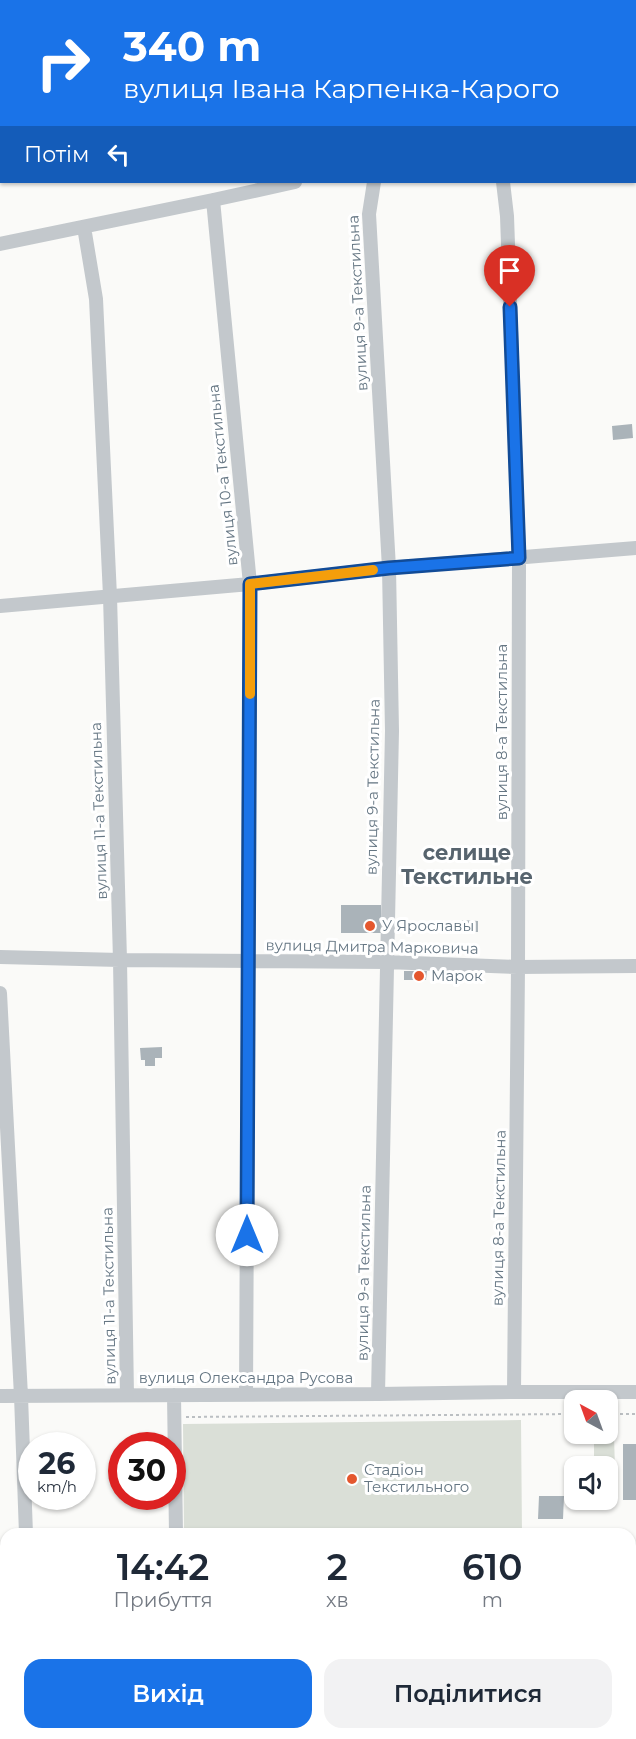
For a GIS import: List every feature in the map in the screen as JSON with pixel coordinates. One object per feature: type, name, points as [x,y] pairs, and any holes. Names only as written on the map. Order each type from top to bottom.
[{"type":"street","points":[[0,244],[290,183]]},
{"type":"street","name":"вулиця 9-а Текстильна","points":[[374,183],[369,214],[389,568],[392,732],[378,1394]]},
{"type":"street","name":"вулиця 8-а Текстильна","points":[[503,183],[507,216],[519,558],[514,1392]]},
{"type":"street","name":"вулиця 10-а Текстильна","points":[[213,200],[250,584],[246,1395]]},
{"type":"street","name":"вулиця 11-а Текстильна","points":[[84,226],[96,299],[110,596],[120,960],[127,1395]]},
{"type":"street","points":[[0,606],[250,584],[389,568],[636,548]]},
{"type":"street","name":"вулиця Дмитра Марковича","points":[[0,957],[386,962],[518,967],[636,966]]},
{"type":"street","points":[[0,993],[26,1528]]},
{"type":"street","name":"вулиця Олександра Русова","points":[[0,1396],[636,1392]]},
{"type":"street","points":[[174,1395],[176,1528]]},
{"type":"path","points":[[174,1418],[564,1414]]},
{"type":"path","points":[[618,1414],[636,1414]]},
{"type":"shaded area","name":"Стадіон Текстильного","points":[[521,1420],[522,1528],[184,1528],[186,1432],[183,1432],[183,1424]]},
{"type":"shaded area","points":[[594,1444],[614,1444],[615,1456],[594,1456]]},
{"type":"building","points":[[632,424],[633,438],[613,440],[612,426]]},
{"type":"building","points":[[341,905],[381,905],[381,933],[341,933]]},
{"type":"building","points":[[462,920],[478,921],[478,932],[462,932]]},
{"type":"building","points":[[404,971],[427,971],[426,980],[404,980]]},
{"type":"building","points":[[162,1047],[162,1058],[155,1058],[155,1066],[145,1066],[145,1060],[141,1060],[140,1048]]},
{"type":"building","points":[[623,1444],[636,1444],[636,1500],[623,1500]]},
{"type":"building","points":[[539,1496],[564,1496],[563,1519],[538,1519]]},
{"type":"slow traffic","points":[[250,694],[250,584],[373,570]]},
{"type":"place","name":"У Ярославы","points":[[370,926]]},
{"type":"place","name":"Марок","points":[[419,976]]},
{"type":"place","name":"Стадіон Текстильного","points":[[352,1479]]},
{"type":"district","name":"селище Текстильне","points":[[467,865]]},
{"type":"route","points":[[247,1235],[250,584],[389,568],[519,558],[510,307]]}]
